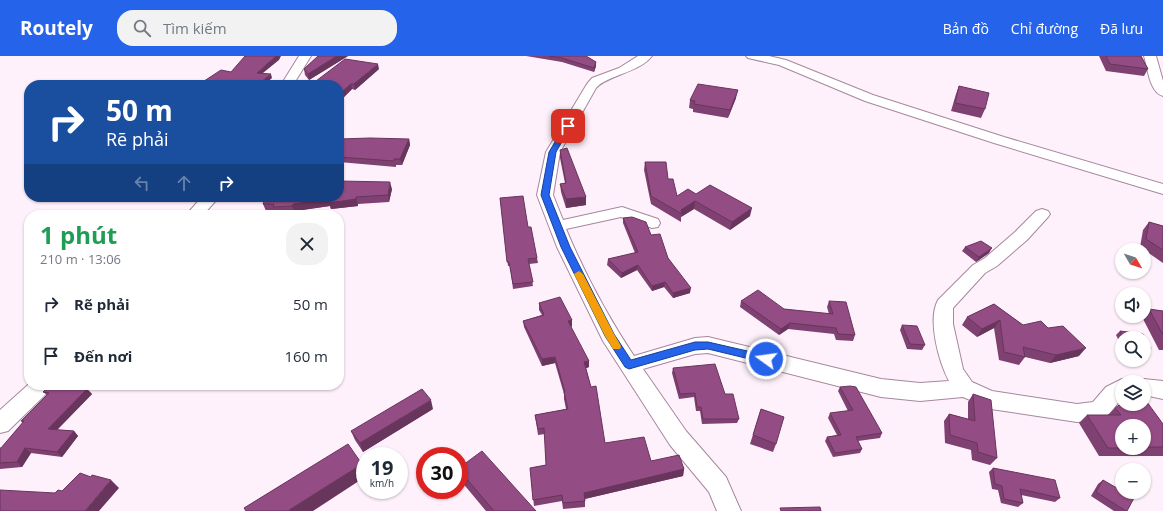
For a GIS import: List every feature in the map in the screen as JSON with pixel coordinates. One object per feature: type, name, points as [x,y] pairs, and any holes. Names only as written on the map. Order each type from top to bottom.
[{"type":"street","points":[[289,80],[305,56]]},
{"type":"street","points":[[646,56],[623,71],[596,81],[591,87],[553,152],[545,195],[565,247],[610,336],[678,438],[718,486],[729,511]]},
{"type":"street","points":[[752,56],[782,62],[883,102],[999,140],[1163,189]]},
{"type":"street","points":[[1147,58],[1162,89]]},
{"type":"street","points":[[199,210],[206,202]]},
{"type":"street","points":[[557,226],[622,212],[652,223]]},
{"type":"street","points":[[1042,214],[991,262],[979,269],[945,305],[942,311],[943,324],[953,369],[965,388],[992,400],[1077,413],[1092,412],[1101,408],[1115,392]]},
{"type":"street","points":[[629,365],[695,346],[708,346],[881,388],[920,392],[965,388]]},
{"type":"street","points":[[1151,388],[1163,390]]},
{"type":"street","points":[[0,424],[37,390]]},
{"type":"building","points":[[245,56],[276,56],[257,73],[271,74],[263,80],[206,80],[221,70],[231,72]]},
{"type":"building","points":[[318,56],[337,56],[308,74],[304,69]]},
{"type":"building","points":[[549,56],[586,56],[596,62],[594,68],[562,58]]},
{"type":"building","points":[[1106,56],[1141,56],[1148,69],[1110,64]]},
{"type":"building","points":[[345,59],[378,64],[344,90],[344,80],[317,80]]},
{"type":"building","points":[[698,84],[738,90],[730,110],[694,104],[695,101],[690,100]]},
{"type":"building","points":[[959,86],[989,93],[985,109],[955,103]]},
{"type":"building","points":[[344,139],[409,139],[400,159],[394,159],[394,161],[344,157]]},
{"type":"building","points":[[567,148],[586,197],[566,199],[560,184],[566,183],[560,150]]},
{"type":"building","points":[[645,162],[666,162],[668,179],[673,179],[677,196],[688,189],[696,194],[710,185],[752,208],[732,222],[695,201],[681,210],[682,214],[651,196]]},
{"type":"building","points":[[344,181],[390,182],[388,195],[356,197],[356,199],[344,201]]},
{"type":"building","points":[[523,196],[528,227],[531,227],[537,258],[528,259],[533,282],[513,284],[509,262],[507,262],[500,198]]},
{"type":"building","points":[[264,202],[307,202],[293,204],[292,206],[273,207],[274,204],[263,204]]},
{"type":"building","points":[[632,217],[646,222],[651,235],[660,234],[668,258],[691,288],[673,293],[665,282],[652,286],[638,265],[622,273],[608,259],[638,252],[623,218]]},
{"type":"building","points":[[1149,222],[1163,226],[1163,250],[1146,239]]},
{"type":"building","points":[[981,241],[992,248],[979,257],[965,247]]},
{"type":"building","points":[[758,290],[784,309],[833,314],[829,301],[846,302],[855,335],[838,334],[836,328],[790,323],[781,329],[741,301]]},
{"type":"building","points":[[560,297],[572,320],[568,321],[589,361],[584,362],[591,387],[596,386],[605,443],[644,437],[651,461],[679,455],[684,469],[584,493],[585,501],[563,503],[562,495],[533,500],[530,468],[546,465],[544,428],[538,429],[535,415],[568,409],[565,392],[555,357],[542,359],[523,321],[544,315],[539,303]]},
{"type":"building","points":[[994,304],[1023,325],[1041,321],[1048,328],[1063,326],[1086,348],[1056,355],[1023,347],[1025,357],[1004,352],[1000,320],[982,329],[967,317]]},
{"type":"building","points":[[1151,309],[1163,311],[1163,335],[1151,313]]},
{"type":"building","points":[[902,325],[917,326],[925,345],[910,344]]},
{"type":"building","points":[[715,364],[725,394],[733,394],[739,419],[703,419],[701,407],[697,407],[695,393],[680,394],[673,368]]},
{"type":"building","points":[[840,387],[856,387],[882,433],[856,437],[862,449],[835,453],[827,437],[841,435],[830,413],[853,410]]},
{"type":"building","points":[[422,389],[431,400],[360,443],[351,431]]},
{"type":"building","points":[[45,390],[86,390],[48,429],[74,431],[57,452],[25,448],[17,462],[0,463],[0,448],[24,421],[21,421],[49,393],[43,392]]},
{"type":"building","points":[[973,394],[991,400],[997,458],[978,452],[977,443],[950,435],[949,414],[975,421]]},
{"type":"building","points":[[1151,408],[1163,424],[1163,447],[1151,447],[1151,419],[1115,419],[1115,448],[1108,448],[1087,415],[1121,415],[1118,411],[1151,411]]},
{"type":"building","points":[[761,409],[784,417],[776,444],[753,435]]},
{"type":"building","points":[[348,444],[356,455],[356,468],[289,510],[290,511],[246,511],[244,508]]},
{"type":"building","points":[[482,451],[536,511],[494,511],[468,481],[468,461]]},
{"type":"building","points":[[993,468],[1055,480],[1060,498],[1020,489],[1023,503],[1004,499],[1002,486],[995,484]]},
{"type":"building","points":[[80,473],[91,477],[92,475],[111,480],[85,511],[0,511],[0,490],[55,493],[58,490],[62,491]]},
{"type":"building","points":[[1103,480],[1115,487],[1115,499],[1133,499],[1126,511],[1096,492]]},
{"type":"building","points":[[820,507],[821,511],[781,511],[780,508]]},
{"type":"slow traffic","points":[[579,274],[616,346]]},
{"type":"route","points":[[568,126],[553,152],[545,195],[565,247],[610,336],[629,365],[695,346],[722,348],[766,359]]}]
